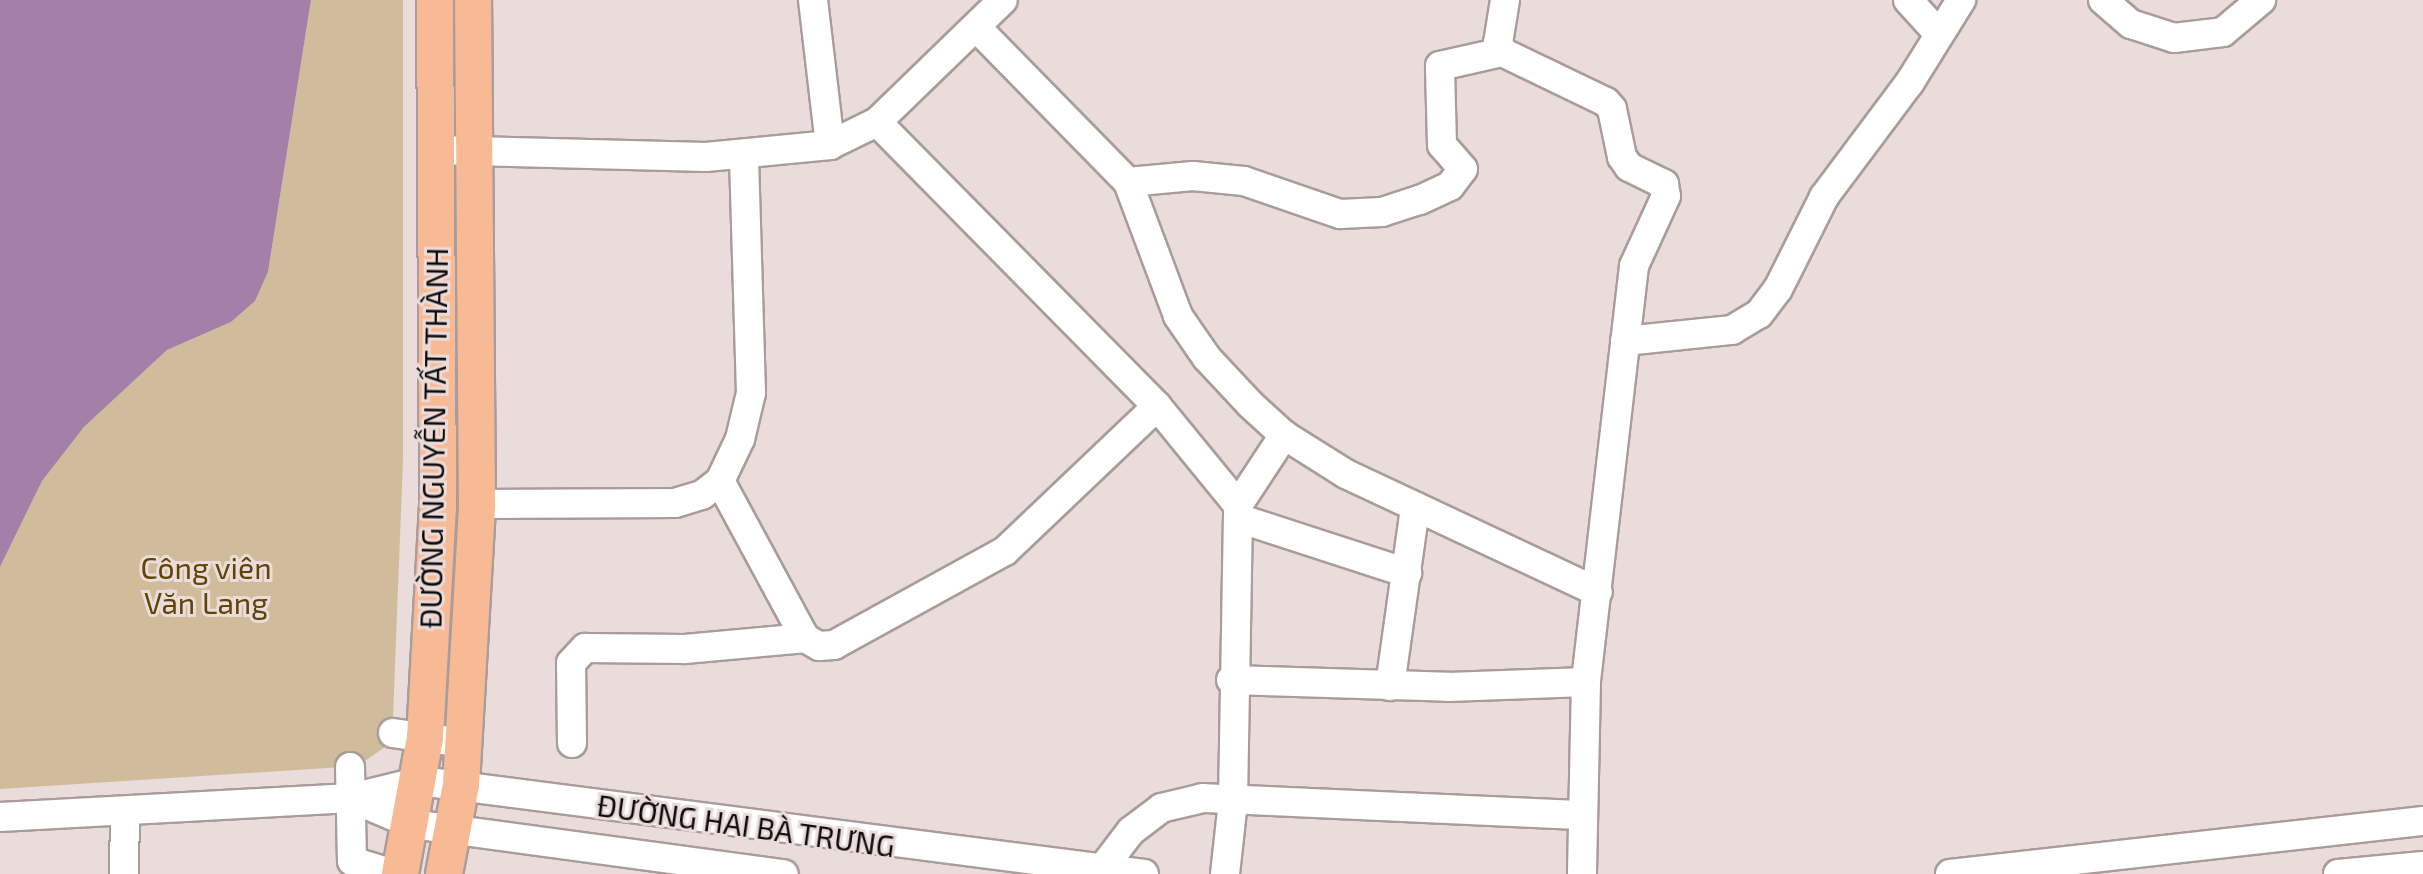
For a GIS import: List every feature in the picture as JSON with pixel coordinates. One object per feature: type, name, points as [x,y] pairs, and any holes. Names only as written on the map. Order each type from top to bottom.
[{"type":"main road","name":"ĐƯỜNG NGUYỄN TẤT THÀNH","points":[[397,874],[412,824],[420,781],[409,735],[438,506],[435,0]]},
{"type":"main road","name":"ĐƯỜNG NGUYỄN TẤT THÀNH","points":[[444,874],[461,785],[477,504],[473,0]]},
{"type":"street","points":[[813,0],[830,145]]},
{"type":"street","points":[[434,150],[744,155],[830,145],[877,122],[1003,0]]},
{"type":"street","points":[[1502,52],[1498,43],[1505,0]]},
{"type":"street","points":[[1908,0],[1939,34]]},
{"type":"street","points":[[1625,341],[1732,330],[1759,314],[1778,289],[1824,197],[1910,82],[1961,0]]},
{"type":"street","points":[[2103,0],[2131,24],[2174,38],[2223,32],[2261,0]]},
{"type":"street","points":[[977,28],[1128,182],[1178,316],[1207,358],[1284,435],[1415,507],[1598,592]]},
{"type":"street","points":[[1128,182],[1193,176],[1244,181],[1340,214],[1382,212],[1420,200],[1450,186],[1463,169],[1442,145],[1440,66],[1502,52],[1606,102],[1622,157],[1629,167],[1664,184],[1659,217],[1634,266],[1625,341],[1586,682],[1582,874]]},
{"type":"street","points":[[877,122],[1157,406],[1238,512],[1407,573]]},
{"type":"street","points":[[477,504],[675,503],[702,495],[720,481],[740,439],[751,393],[744,155]]},
{"type":"street","points":[[720,481],[805,638],[819,646],[834,645],[1005,551],[1157,406]]},
{"type":"street","points":[[1225,874],[1233,801],[1231,680],[1238,512],[1284,435]]},
{"type":"street","points":[[1390,686],[1415,507]]},
{"type":"street","points":[[572,743],[571,663],[585,648],[685,649],[805,638]]},
{"type":"street","points":[[1231,680],[1390,686],[1586,682]]},
{"type":"street","points":[[409,735],[463,743]]},
{"type":"street","points":[[350,767],[352,861],[397,874]]},
{"type":"street","name":"ĐƯỜNG HAI BÀ TRƯNG","points":[[0,817],[351,798],[420,781],[1144,874]]},
{"type":"street","name":"ĐƯỜNG HAI BÀ TRƯNG","points":[[351,798],[412,824],[784,874]]},
{"type":"street","points":[[1102,869],[1131,831],[1161,808],[1203,798],[1581,815]]},
{"type":"street","points":[[124,874],[125,811]]},
{"type":"street","points":[[1950,874],[2423,821]]},
{"type":"street","points":[[2338,874],[2423,866]]},
{"type":"green space","name":"Công viên Văn Lang","points":[[311,0],[403,0],[403,460],[392,742],[358,766],[0,789],[0,567],[42,481],[84,427],[167,350],[231,322],[255,301],[268,272]]},
{"type":"shaded area","points":[[0,0],[311,0],[268,272],[255,301],[231,322],[167,350],[84,427],[42,481],[0,567]]}]
